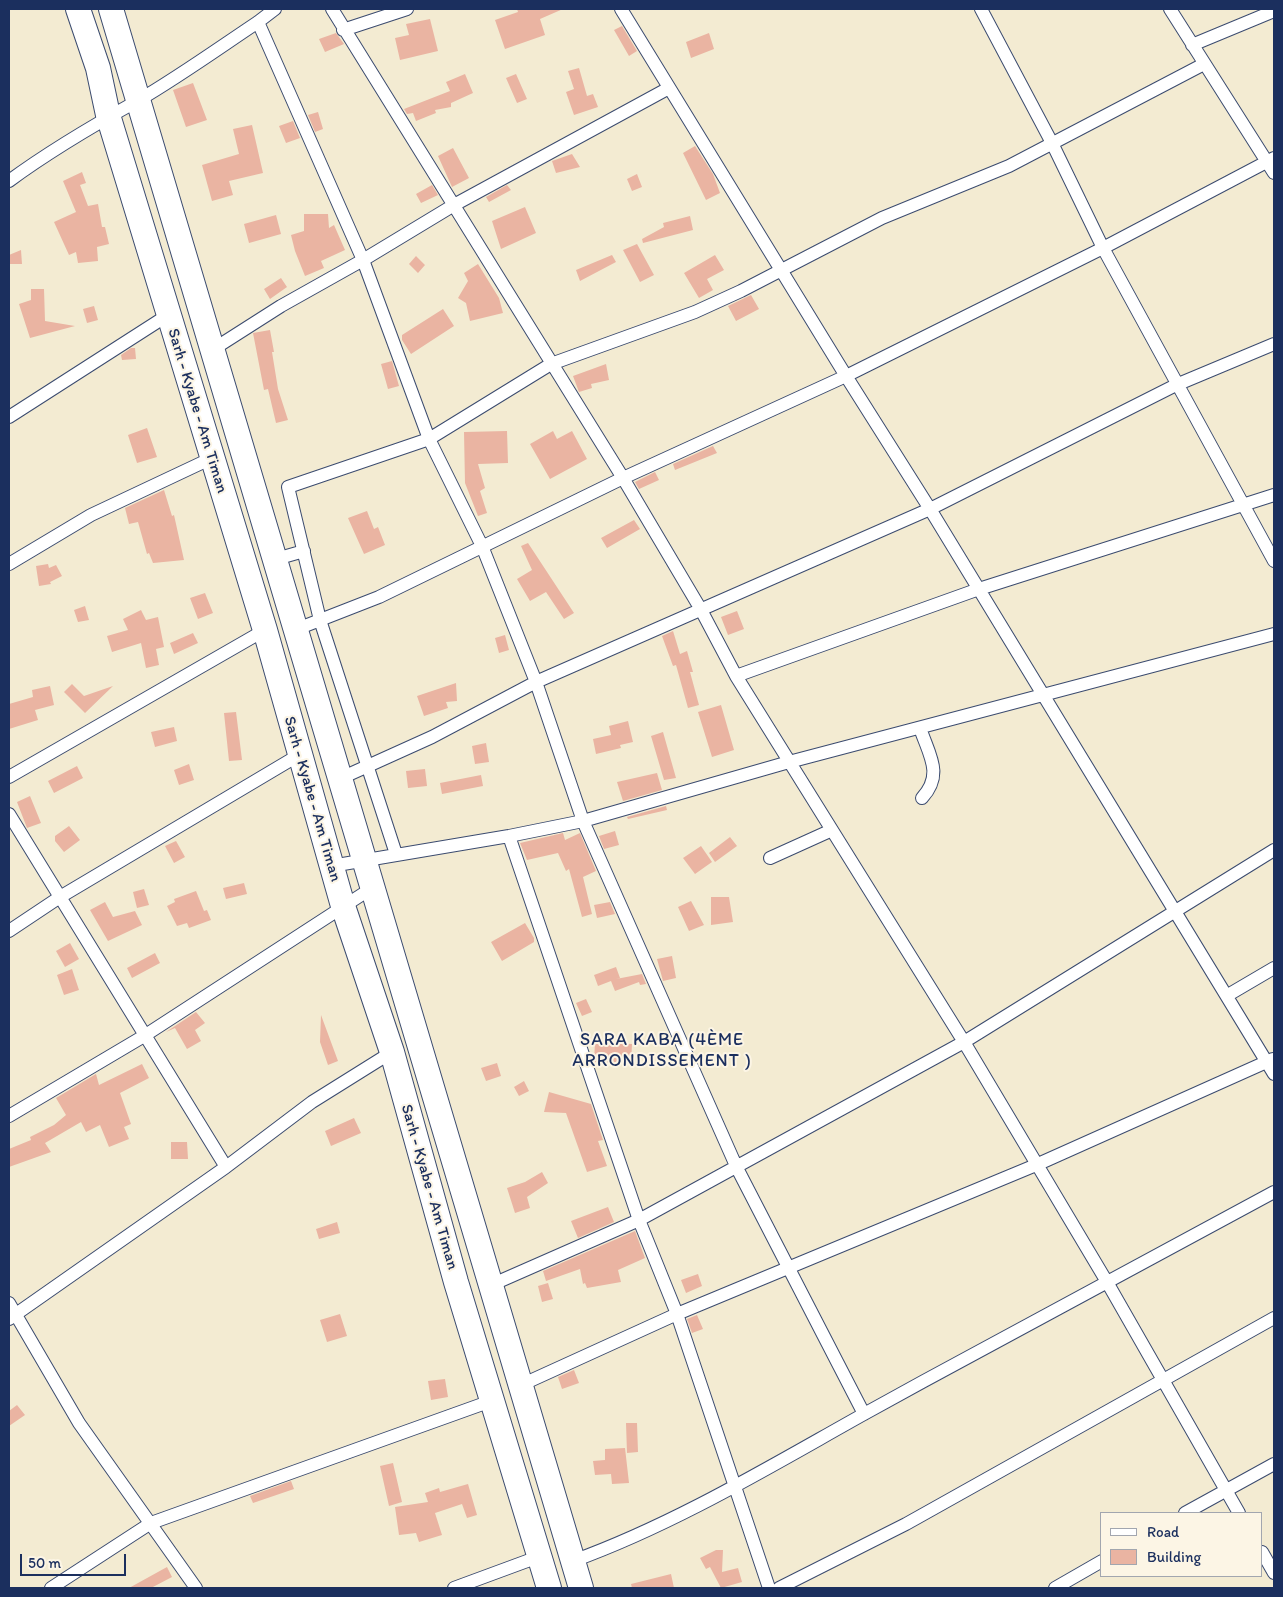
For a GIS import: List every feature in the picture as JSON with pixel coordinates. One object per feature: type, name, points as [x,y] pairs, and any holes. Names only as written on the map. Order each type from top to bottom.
[{"type":"highway","name":"Sarh - Kyabe - Am Timan","points":[[78,9],[98,68],[108,116],[265,630],[343,906],[392,1052],[456,1282],[538,1557],[549,1588]]},
{"type":"highway","name":"Sarh - Kyabe - Am Timan","points":[[111,9],[581,1588]]},
{"type":"street","points":[[9,181],[40,158],[108,116],[139,100],[275,9]]},
{"type":"street","points":[[332,9],[623,478],[700,608],[736,676],[964,1042],[1107,1282],[1238,1512]]},
{"type":"street","points":[[344,30],[408,9]]},
{"type":"street","points":[[621,9],[1176,912],[1271,1060],[1274,1074]]},
{"type":"street","points":[[981,9],[1052,142],[1103,248],[1176,385],[1274,561]]},
{"type":"street","points":[[297,630],[379,597],[623,478],[846,376],[1272,165],[1204,64],[1170,9]]},
{"type":"street","points":[[1192,45],[1274,11]]},
{"type":"street","points":[[258,22],[363,260],[429,439],[482,546],[536,682],[583,821],[737,1168],[864,1414]]},
{"type":"street","points":[[396,854],[366,767],[320,620],[288,487],[429,439],[551,364],[695,312],[783,271],[882,218],[1009,166],[1204,64]]},
{"type":"street","points":[[212,350],[281,306],[363,260],[454,205],[669,88]]},
{"type":"street","points":[[9,417],[168,315]]},
{"type":"street","points":[[340,780],[432,737],[536,682],[700,608],[930,509],[1176,385],[1274,344]]},
{"type":"street","points":[[9,564],[91,515],[212,458]]},
{"type":"street","points":[[736,676],[978,588],[1274,495]]},
{"type":"street","points":[[276,559],[304,551]]},
{"type":"street","points":[[9,777],[265,630]]},
{"type":"street","points":[[331,866],[509,836],[583,821],[790,762],[1274,634]]},
{"type":"street","points":[[920,728],[935,774],[932,788],[922,798]]},
{"type":"street","points":[[9,931],[60,897],[299,755]]},
{"type":"street","points":[[9,814],[226,1167]]},
{"type":"street","points":[[770,858],[832,830]]},
{"type":"street","points":[[509,836],[640,1220],[677,1314],[733,1488],[769,1588]]},
{"type":"street","points":[[491,1285],[640,1220],[964,1042],[1274,850]]},
{"type":"street","points":[[9,1116],[144,1036],[372,888]]},
{"type":"street","points":[[1228,995],[1274,968]]},
{"type":"street","points":[[12,1317],[226,1167],[312,1102],[392,1052]]},
{"type":"street","points":[[521,1385],[677,1314],[1036,1165],[1271,1060]]},
{"type":"street","points":[[573,1561],[614,1546],[733,1488],[864,1414],[1274,1192]]},
{"type":"street","points":[[9,1303],[12,1317],[78,1422],[196,1588]]},
{"type":"street","points":[[778,1588],[906,1524],[1274,1318]]},
{"type":"street","points":[[51,1588],[151,1523],[491,1401]]},
{"type":"street","points":[[1187,1512],[1274,1464]]},
{"type":"street","points":[[1263,1554],[1274,1573]]},
{"type":"street","points":[[454,1588],[538,1557]]},
{"type":"street","points":[[1055,1588],[1100,1562]]},
{"type":"building","points":[[517,9],[563,9],[540,19],[545,35],[505,49],[495,20],[518,12]]},
{"type":"building","points":[[430,19],[438,51],[400,60],[395,38],[409,35],[406,24]]},
{"type":"building","points":[[622,26],[637,51],[629,56],[614,30]]},
{"type":"building","points":[[336,33],[344,44],[325,52],[319,39]]},
{"type":"building","points":[[709,33],[714,49],[691,58],[686,42]]},
{"type":"building","points":[[579,68],[587,96],[593,94],[598,107],[574,115],[566,92],[574,89],[568,71]]},
{"type":"building","points":[[465,74],[473,93],[451,103],[451,107],[435,110],[436,113],[416,121],[413,113],[407,114],[404,109],[450,91],[446,82]]},
{"type":"building","points":[[516,74],[527,99],[517,103],[506,78]]},
{"type":"building","points":[[193,83],[207,120],[186,127],[173,90]]},
{"type":"building","points":[[318,112],[323,129],[315,132],[308,115]]},
{"type":"building","points":[[293,121],[300,138],[286,143],[279,126]]},
{"type":"building","points":[[252,125],[263,173],[229,181],[233,195],[212,201],[202,165],[239,154],[233,129]]},
{"type":"building","points":[[695,146],[713,174],[720,193],[706,200],[683,153]]},
{"type":"building","points":[[453,148],[469,178],[452,187],[438,156]]},
{"type":"building","points":[[572,154],[580,167],[556,173],[552,161]]},
{"type":"building","points":[[82,172],[86,183],[80,185],[88,206],[98,204],[102,227],[105,227],[109,244],[97,247],[98,261],[78,263],[76,252],[69,255],[54,222],[76,212],[63,181]]},
{"type":"building","points":[[637,174],[642,187],[632,191],[627,179]]},
{"type":"building","points":[[432,185],[438,195],[421,203],[416,194]]},
{"type":"building","points":[[507,185],[511,190],[489,202],[486,197]]},
{"type":"building","points":[[525,207],[536,233],[501,249],[492,221]]},
{"type":"building","points":[[304,214],[328,214],[329,228],[334,225],[345,250],[321,261],[324,268],[305,276],[291,235],[304,231]]},
{"type":"building","points":[[276,215],[281,234],[249,243],[244,224]]},
{"type":"building","points":[[690,216],[693,230],[643,243],[642,239],[664,227],[663,223]]},
{"type":"building","points":[[637,244],[654,275],[640,282],[623,250]]},
{"type":"building","points":[[21,250],[22,264],[9,264],[9,255]]},
{"type":"building","points":[[612,255],[616,262],[580,281],[576,270]]},
{"type":"building","points":[[715,255],[724,270],[707,279],[713,290],[699,298],[684,273]]},
{"type":"building","points":[[416,256],[425,265],[418,273],[409,264]]},
{"type":"building","points":[[478,264],[499,298],[503,313],[470,321],[466,303],[458,298],[468,281],[464,273]]},
{"type":"building","points":[[281,278],[287,287],[270,299],[264,289]]},
{"type":"building","points":[[31,289],[44,289],[45,321],[75,326],[30,338],[19,304],[31,300]]},
{"type":"building","points":[[751,295],[759,309],[736,321],[728,306]]},
{"type":"building","points":[[94,306],[98,320],[87,323],[83,309]]},
{"type":"building","points":[[443,309],[454,326],[411,354],[402,340],[402,335]]},
{"type":"building","points":[[270,330],[278,389],[288,420],[276,423],[268,389],[264,390],[253,333]]},
{"type":"building","points":[[131,348],[135,348],[136,359],[122,360],[121,355]]},
{"type":"building","points":[[392,361],[399,386],[388,389],[381,364]]},
{"type":"building","points":[[606,364],[609,380],[591,384],[592,388],[579,392],[573,376]]},
{"type":"building","points":[[147,428],[157,457],[137,463],[128,435]]},
{"type":"building","points":[[507,431],[508,463],[478,464],[485,488],[480,491],[487,513],[478,516],[465,483],[464,432]]},
{"type":"building","points":[[553,431],[557,439],[572,431],[587,459],[550,479],[530,444]]},
{"type":"building","points":[[713,446],[717,453],[675,470],[673,464]]},
{"type":"building","points":[[655,472],[659,480],[639,489],[635,482]]},
{"type":"building","points":[[164,490],[172,516],[174,515],[184,560],[153,563],[149,553],[147,554],[138,522],[129,524],[125,508]]},
{"type":"building","points":[[367,511],[374,529],[378,527],[385,545],[364,554],[348,518]]},
{"type":"building","points":[[634,520],[640,529],[607,548],[601,538]]},
{"type":"building","points":[[528,543],[574,613],[564,619],[546,592],[530,601],[517,579],[532,570],[521,546]]},
{"type":"building","points":[[48,564],[49,568],[56,565],[62,576],[50,582],[51,584],[39,586],[36,566]]},
{"type":"building","points":[[205,593],[213,613],[198,619],[190,598]]},
{"type":"building","points":[[85,606],[89,620],[78,622],[74,610]]},
{"type":"building","points":[[141,610],[146,620],[158,617],[164,647],[156,649],[159,665],[146,668],[141,643],[112,652],[107,636],[128,630],[123,619]]},
{"type":"building","points":[[737,611],[744,629],[728,635],[721,617]]},
{"type":"building","points":[[673,631],[680,654],[687,651],[693,672],[690,672],[699,705],[688,708],[676,665],[673,666],[662,636]]},
{"type":"building","points":[[193,633],[198,643],[174,654],[170,643]]},
{"type":"building","points":[[505,635],[509,650],[499,653],[495,638]]},
{"type":"building","points":[[456,683],[457,701],[446,702],[448,708],[424,716],[417,696]]},
{"type":"building","points":[[72,684],[84,696],[113,686],[85,713],[64,692]]},
{"type":"building","points":[[50,686],[54,705],[35,710],[38,720],[9,729],[9,704],[33,697],[32,690]]},
{"type":"building","points":[[721,705],[734,750],[712,757],[698,712]]},
{"type":"building","points":[[236,712],[242,760],[229,761],[224,713]]},
{"type":"building","points":[[628,721],[633,742],[620,745],[621,748],[596,754],[593,739],[611,735],[609,726]]},
{"type":"building","points":[[174,727],[177,741],[155,747],[151,732]]},
{"type":"building","points":[[663,732],[676,778],[664,780],[651,736]]},
{"type":"building","points":[[486,743],[489,762],[475,764],[472,746]]},
{"type":"building","points":[[189,764],[194,780],[179,785],[174,770]]},
{"type":"building","points":[[77,766],[83,778],[54,793],[48,781]]},
{"type":"building","points":[[425,769],[427,786],[408,788],[406,771]]},
{"type":"building","points":[[657,773],[662,790],[623,801],[617,782]]},
{"type":"building","points":[[481,775],[483,786],[442,794],[440,783]]},
{"type":"building","points":[[30,796],[41,823],[27,828],[17,802]]},
{"type":"building","points":[[666,806],[667,810],[628,819],[627,817]]},
{"type":"building","points":[[69,826],[80,840],[64,852],[55,841],[55,836]]},
{"type":"building","points":[[615,831],[619,845],[604,849],[599,836]]},
{"type":"building","points":[[563,833],[565,840],[580,833],[596,871],[583,877],[592,914],[582,917],[569,869],[566,871],[558,853],[527,860],[520,843]]},
{"type":"building","points":[[730,837],[737,846],[715,862],[709,853]]},
{"type":"building","points":[[176,841],[185,857],[174,863],[165,846]]},
{"type":"building","points":[[701,846],[712,862],[695,874],[683,858]]},
{"type":"building","points":[[244,883],[247,894],[226,899],[223,888]]},
{"type":"building","points":[[144,889],[149,905],[137,908],[133,892]]},
{"type":"building","points":[[196,891],[204,911],[207,910],[211,920],[189,928],[187,923],[177,926],[167,906],[175,902],[174,899]]},
{"type":"building","points":[[711,897],[729,897],[733,922],[711,925]]},
{"type":"building","points":[[691,901],[704,925],[689,931],[678,907]]},
{"type":"building","points":[[105,902],[113,917],[135,911],[142,925],[108,941],[90,910]]},
{"type":"building","points":[[610,902],[615,914],[597,918],[594,905]]},
{"type":"building","points":[[525,923],[534,938],[534,942],[502,961],[491,942]]},
{"type":"building","points":[[70,943],[79,959],[65,967],[56,951]]},
{"type":"building","points":[[155,953],[160,963],[132,978],[127,968]]},
{"type":"building","points":[[672,956],[676,978],[663,981],[657,959]]},
{"type":"building","points":[[616,967],[620,978],[616,979],[642,974],[646,984],[640,985],[639,982],[615,991],[611,981],[598,986],[594,975]]},
{"type":"building","points":[[72,969],[79,990],[64,995],[57,975]]},
{"type":"building","points":[[586,999],[592,1012],[582,1016],[576,1003]]},
{"type":"building","points":[[196,1012],[205,1023],[195,1030],[201,1041],[187,1049],[175,1028],[166,1032]]},
{"type":"building","points":[[321,1015],[338,1061],[328,1065],[320,1042]]},
{"type":"building","points":[[595,1042],[632,1044],[631,1064],[594,1062]]},
{"type":"building","points":[[497,1063],[501,1076],[486,1081],[481,1068]]},
{"type":"building","points":[[142,1064],[149,1078],[120,1093],[131,1124],[124,1127],[129,1139],[109,1147],[100,1125],[86,1132],[81,1122],[45,1143],[51,1152],[9,1167],[9,1149],[31,1140],[30,1137],[54,1125],[66,1115],[56,1098],[96,1074],[99,1085]]},
{"type":"building","points":[[524,1081],[529,1091],[519,1096],[514,1087]]},
{"type":"building","points":[[549,1092],[591,1104],[603,1140],[598,1141],[607,1166],[587,1172],[566,1113],[544,1112]]},
{"type":"building","points":[[354,1118],[361,1133],[331,1146],[325,1131]]},
{"type":"building","points":[[171,1142],[187,1142],[188,1159],[171,1159]]},
{"type":"building","points":[[542,1172],[548,1183],[527,1197],[530,1208],[515,1213],[507,1188],[525,1182]]},
{"type":"building","points":[[608,1207],[614,1222],[578,1238],[571,1221]]},
{"type":"building","points":[[337,1222],[340,1233],[319,1239],[316,1229]]},
{"type":"building","points":[[635,1231],[645,1258],[618,1270],[621,1282],[587,1288],[585,1283],[583,1284],[580,1269],[546,1281],[543,1271]]},
{"type":"building","points":[[698,1274],[702,1286],[686,1293],[681,1280]]},
{"type":"building","points":[[548,1283],[553,1299],[542,1302],[538,1286]]},
{"type":"building","points":[[340,1314],[347,1336],[327,1342],[320,1320]]},
{"type":"building","points":[[697,1315],[703,1329],[692,1333],[687,1319]]},
{"type":"building","points":[[574,1370],[579,1383],[562,1389],[558,1377]]},
{"type":"building","points":[[445,1379],[448,1397],[431,1400],[428,1381]]},
{"type":"building","points":[[17,1405],[25,1415],[9,1426],[9,1411]]},
{"type":"building","points":[[626,1423],[637,1423],[638,1452],[627,1453]]},
{"type":"building","points":[[625,1448],[629,1483],[612,1484],[611,1474],[595,1475],[593,1461],[605,1460],[605,1449]]},
{"type":"building","points":[[393,1463],[402,1502],[389,1506],[380,1466]]},
{"type":"building","points":[[291,1481],[294,1489],[253,1503],[250,1496]]},
{"type":"building","points":[[468,1484],[477,1515],[467,1518],[462,1504],[435,1513],[442,1535],[419,1542],[416,1533],[399,1535],[395,1507],[428,1502],[425,1493],[439,1488],[440,1492]]},
{"type":"building","points":[[716,1550],[723,1550],[722,1572],[738,1568],[742,1582],[721,1588],[710,1567],[706,1569],[700,1558]]},
{"type":"building","points":[[167,1567],[172,1577],[151,1588],[129,1588]]},
{"type":"building","points":[[671,1574],[674,1588],[632,1588],[631,1584]]},
{"type":"district","name":"SARA KABA (4ÈME ARRONDISSEMENT )","points":[[662,1050]]}]
